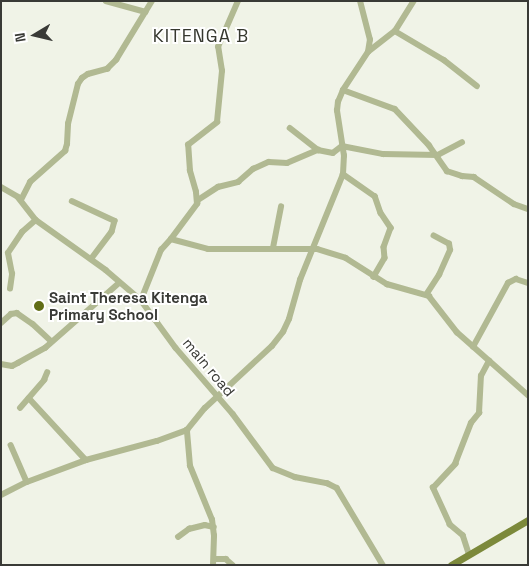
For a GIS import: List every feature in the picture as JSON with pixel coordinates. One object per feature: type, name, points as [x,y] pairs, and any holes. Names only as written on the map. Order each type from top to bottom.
[{"type":"main road","points":[[451,565],[528,520]]},
{"type":"street","points":[[106,1],[146,12]]},
{"type":"street","points":[[21,200],[30,182],[65,151],[68,124],[78,84],[82,78],[107,69],[116,60],[152,1]]},
{"type":"street","points":[[198,200],[190,171],[188,145],[217,122],[222,71],[218,47],[238,1]]},
{"type":"street","points":[[360,1],[368,26],[368,52]]},
{"type":"street","points":[[1,496],[27,482],[86,460],[157,441],[187,430],[201,412],[254,364],[283,332],[312,249],[343,174],[342,146],[337,112],[342,90],[368,52],[395,30],[414,1]]},
{"type":"street","points":[[395,30],[444,60],[478,86]]},
{"type":"street","points":[[342,90],[395,109],[429,145],[448,170],[462,176],[474,177],[514,204],[528,209]]},
{"type":"street","points":[[290,128],[318,150],[333,153],[342,146],[383,154],[442,154],[450,147],[462,142]]},
{"type":"street","points":[[141,300],[161,250],[186,221],[198,200],[218,187],[238,182],[253,169],[269,162],[288,163],[318,150]]},
{"type":"street","points":[[343,174],[375,196],[381,213],[392,228],[384,248],[385,258],[374,277]]},
{"type":"street","name":"main road","points":[[1,187],[21,200],[36,220],[92,259],[141,300],[187,361],[218,396],[273,468],[295,477],[327,483],[336,488],[384,565]]},
{"type":"street","points":[[72,201],[115,221],[112,232],[92,259]]},
{"type":"street","points":[[273,248],[281,207]]},
{"type":"street","points":[[10,289],[12,274],[8,253],[22,232],[36,220]]},
{"type":"street","points":[[426,295],[439,275],[450,250],[450,245],[434,236]]},
{"type":"street","points":[[171,239],[208,249],[312,249],[323,250],[346,258],[387,284],[426,295],[442,316],[473,347],[528,395]]},
{"type":"street","points":[[473,347],[508,283],[516,279],[528,283]]},
{"type":"street","points":[[1,364],[12,366],[45,348],[120,283]]},
{"type":"street","points":[[1,323],[11,314],[17,312],[51,341]]},
{"type":"street","points":[[469,555],[463,536],[450,525],[433,488],[455,464],[472,423],[479,413],[481,376],[489,361]]},
{"type":"street","points":[[20,408],[47,373]]},
{"type":"street","points":[[29,398],[86,460]]},
{"type":"street","points":[[187,430],[190,466],[210,512],[214,527],[213,562],[226,560],[233,565]]},
{"type":"street","points":[[11,444],[27,482]]},
{"type":"street","points":[[178,537],[189,529],[205,525],[214,527]]},
{"type":"place","name":"Saint Theresa Kitenga Primary School","points":[[39,306]]},
{"type":"district","name":"KITENGA B","points":[[201,36]]}]
